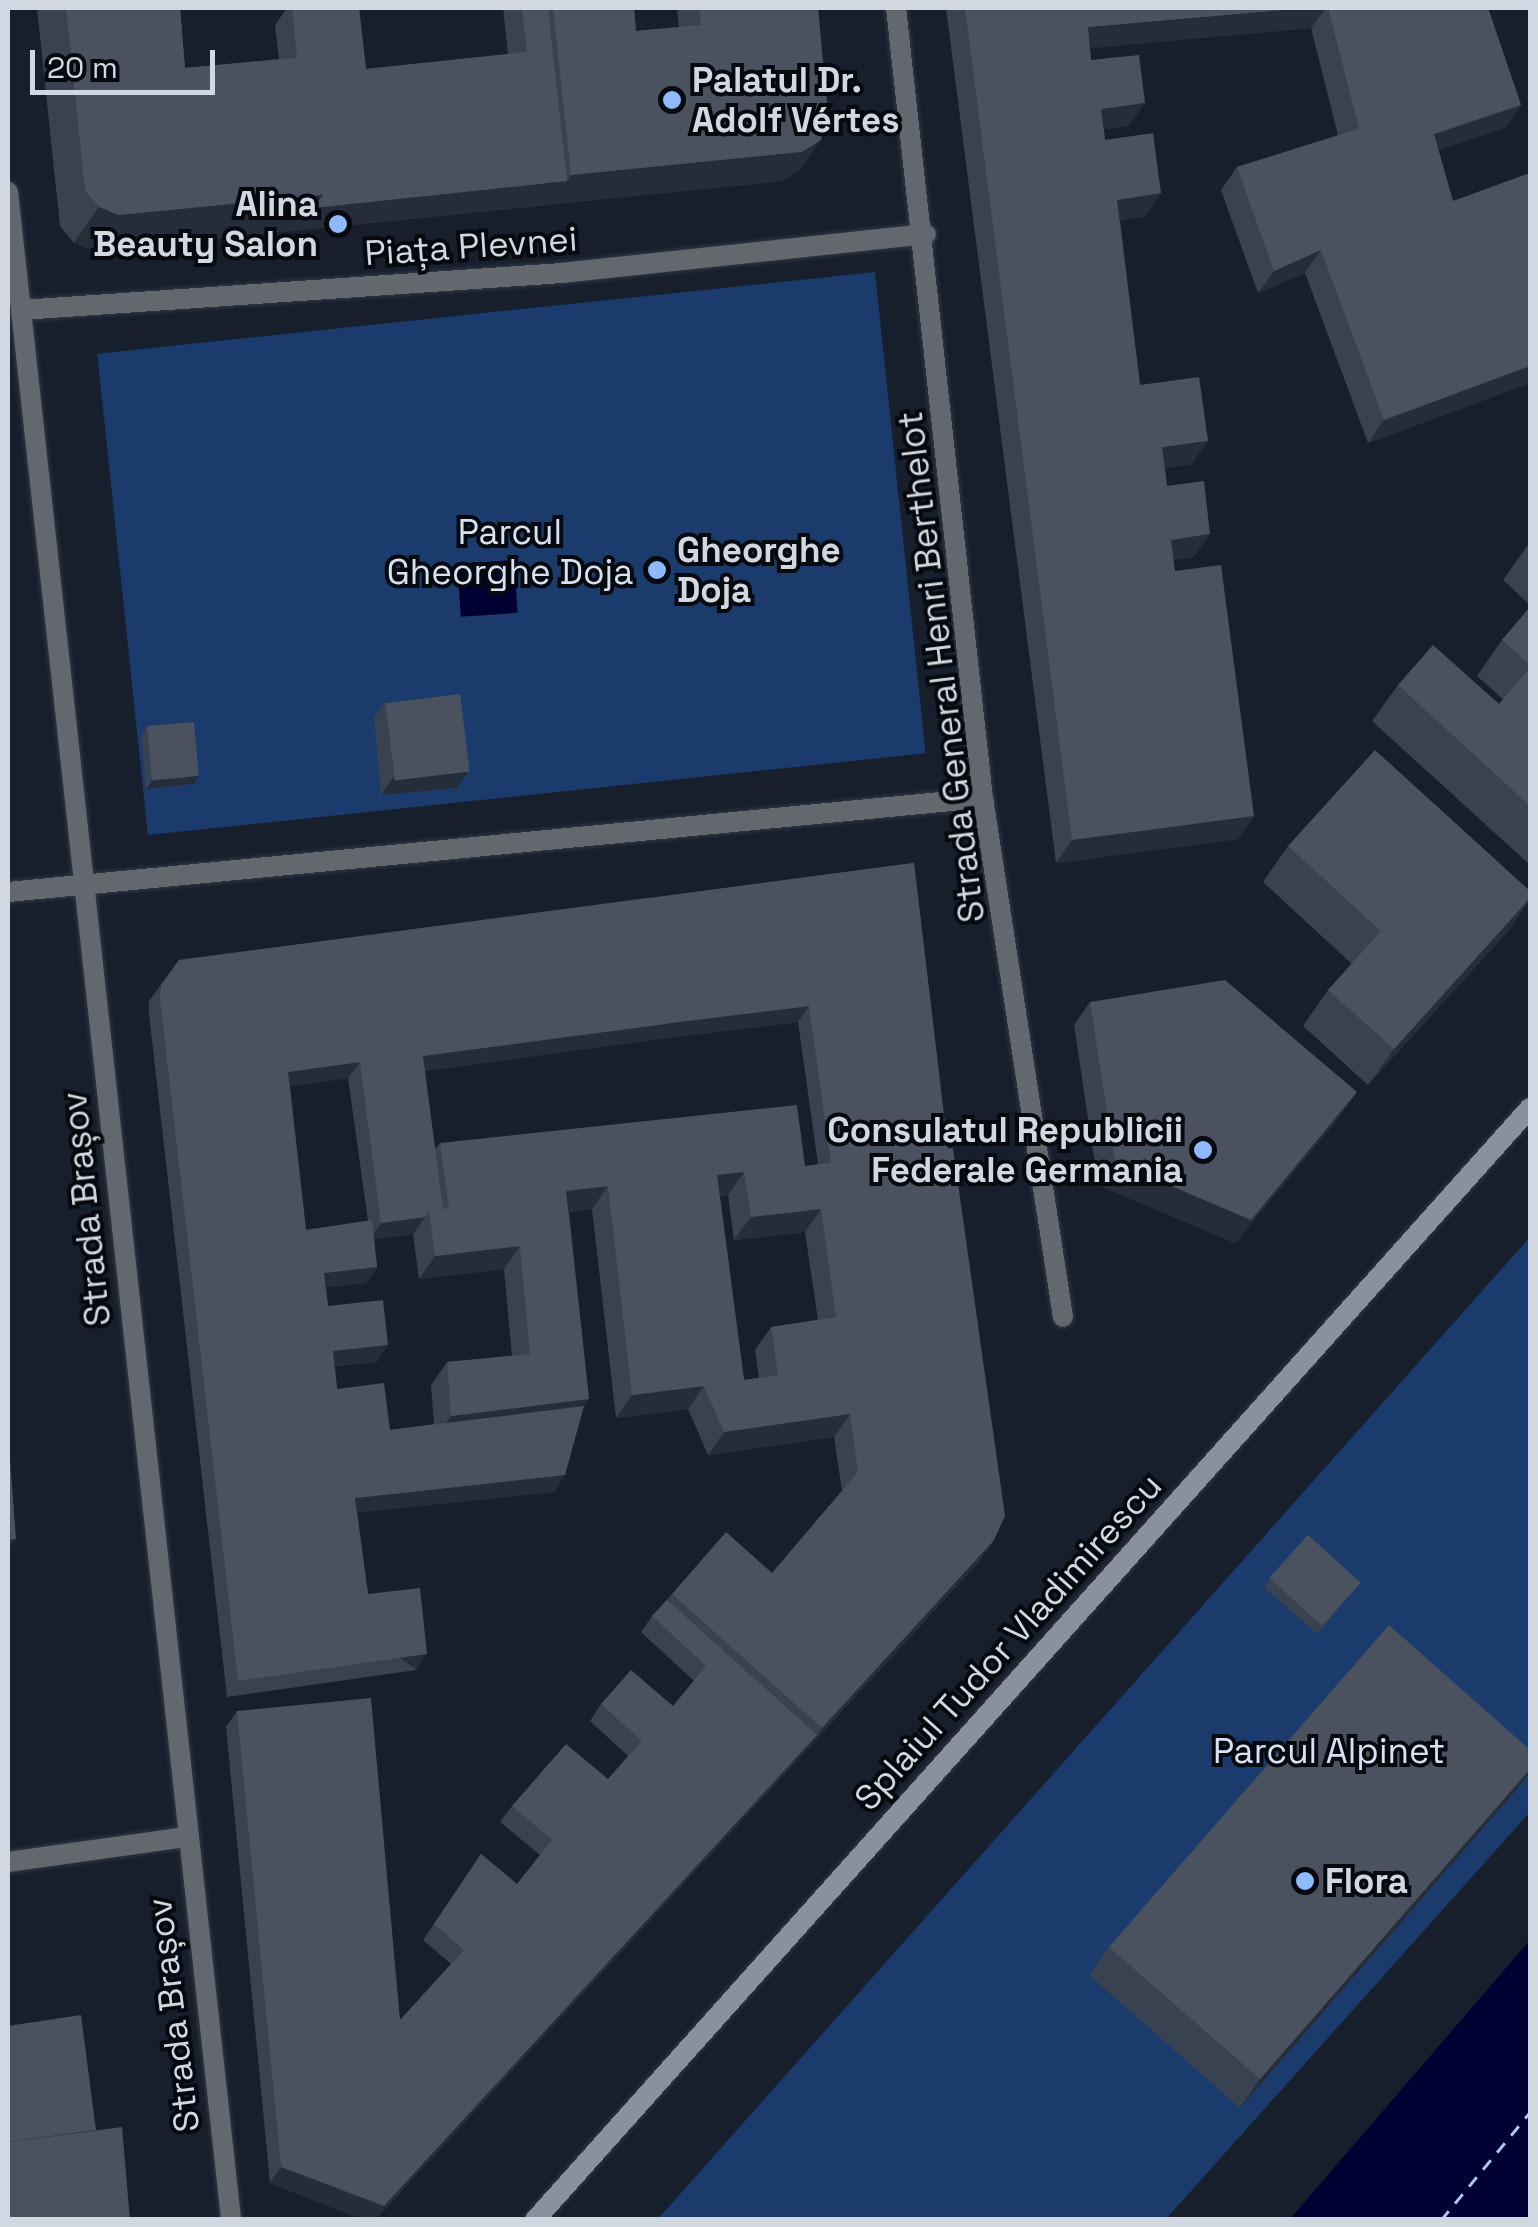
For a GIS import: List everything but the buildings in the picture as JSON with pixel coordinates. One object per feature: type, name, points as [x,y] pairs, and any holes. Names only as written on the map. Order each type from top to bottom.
[{"type":"main road","name":"Splaiul Tudor Vladimirescu","points":[[535,2220],[1530,1108]]},
{"type":"street","name":"Strada General Henri Berthelot","points":[[896,8],[926,234],[984,798],[1063,1317]]},
{"type":"street","name":"Strada Brașov","points":[[8,192],[185,1837],[231,2220]]},
{"type":"street","name":"Piața Plevnei","points":[[20,310],[562,273],[926,234]]},
{"type":"street","points":[[8,892],[84,881],[984,798]]},
{"type":"street","points":[[8,1862],[185,1837]]},
{"type":"green space","name":"Parcul Gheorghe Doja","points":[[875,272],[926,753],[148,835],[97,354]]},
{"type":"green space","name":"Parcul Alpinet","points":[[1530,1237],[1530,1812],[1166,2219],[657,2220]]},
{"type":"shaded area","points":[[514,560],[518,613],[461,617],[457,564]]},
{"type":"shaded area","points":[[1530,1940],[1530,2219],[1290,2219]]},
{"type":"ferry route","points":[[1441,2220],[1530,2112]]},
{"type":"place","name":"Palatul Dr. Adolf Vértes","points":[[672,100]]},
{"type":"place","name":"Alina Beauty Salon","points":[[338,224]]},
{"type":"place","name":"Gheorghe Doja","points":[[657,570]]},
{"type":"place","name":"Consulatul Republicii Federale Germania","points":[[1203,1150]]},
{"type":"place","name":"Flora","points":[[1305,1881]]}]
